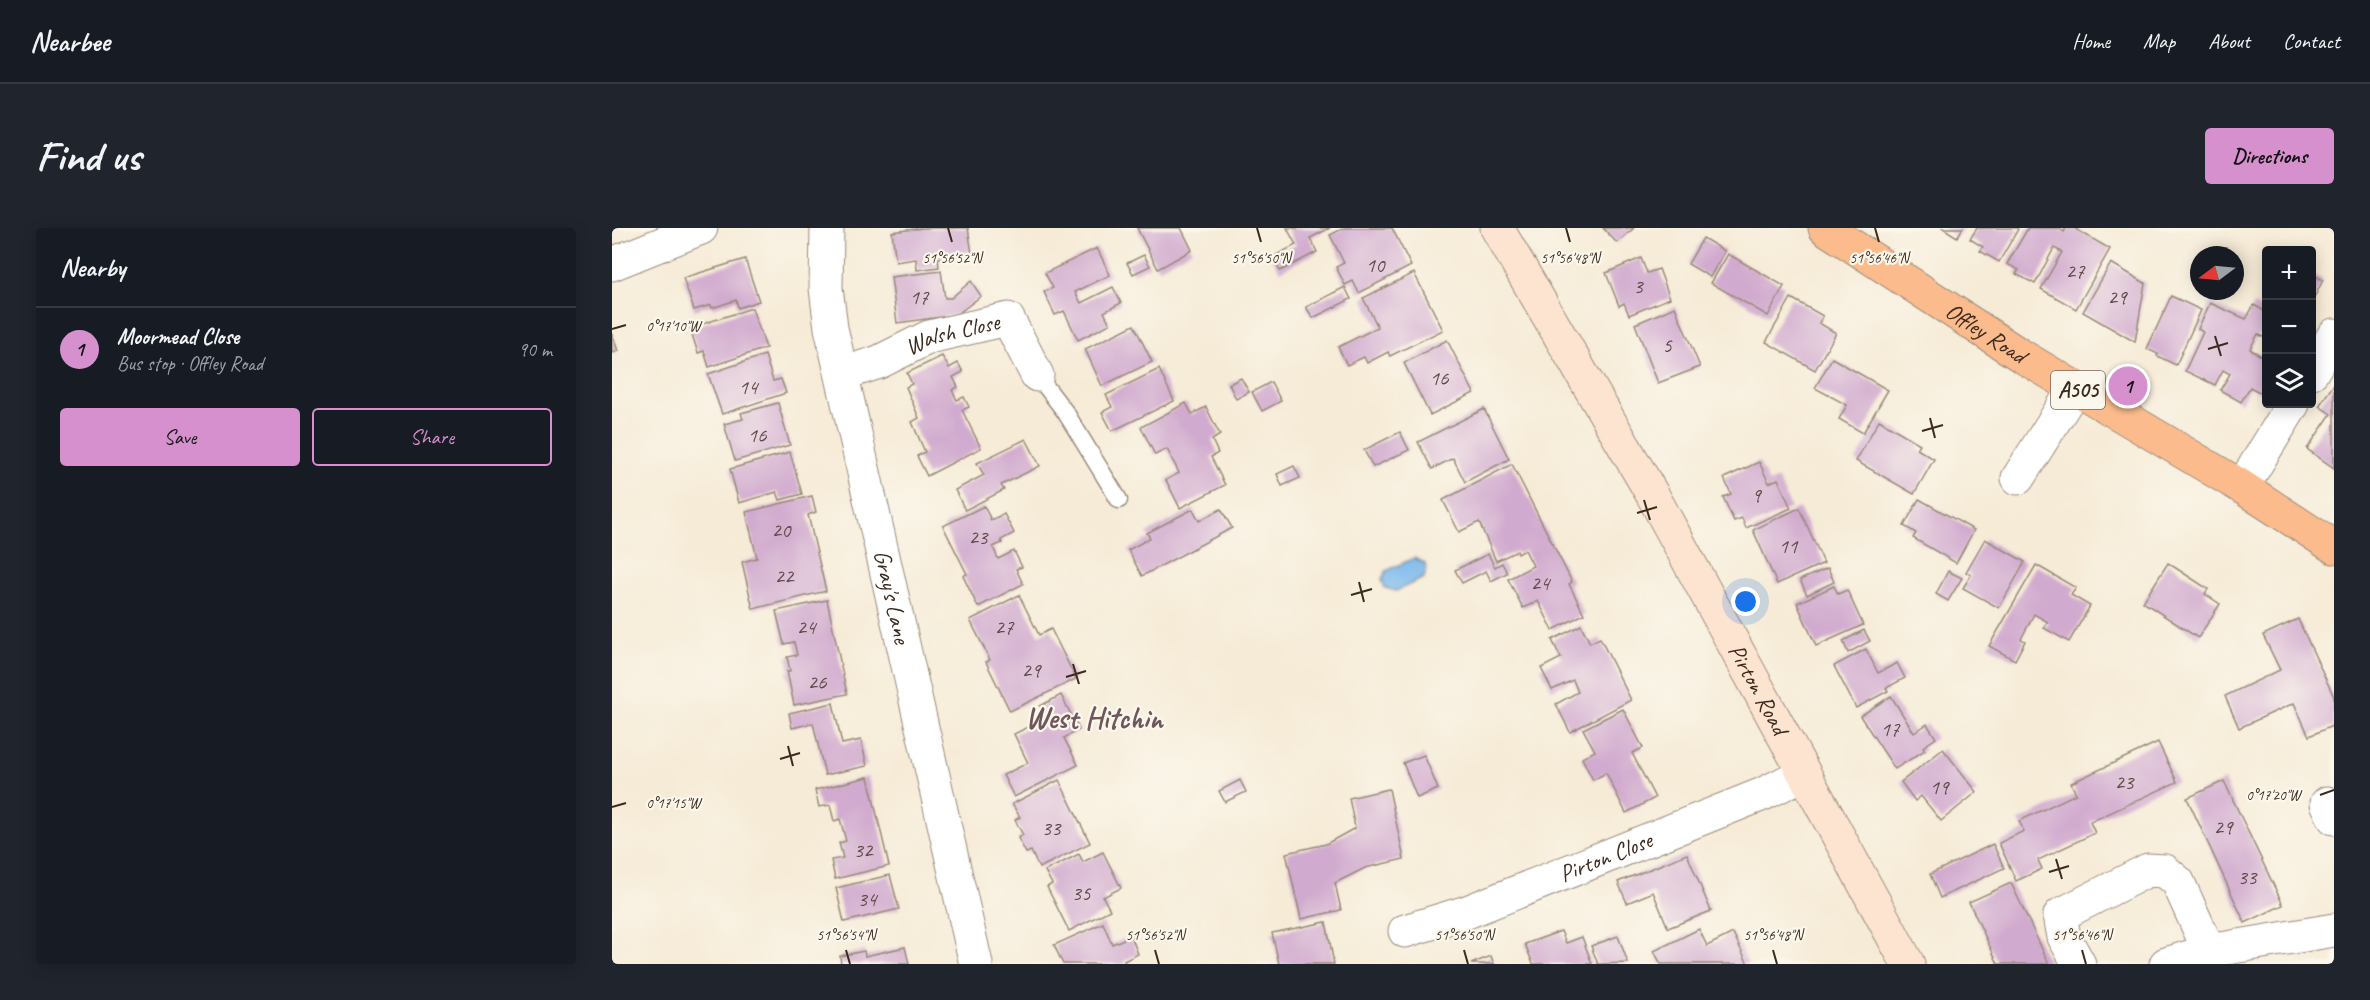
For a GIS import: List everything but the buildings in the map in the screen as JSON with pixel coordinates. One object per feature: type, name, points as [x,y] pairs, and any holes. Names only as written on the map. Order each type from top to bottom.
[{"type":"main road","name":"Pirton Road","points":[[1497,228],[1652,494],[1908,964]]},
{"type":"main road","name":"Offley Road","points":[[1825,228],[2020,355],[2242,487],[2334,547]]},
{"type":"street","points":[[612,264],[701,228]]},
{"type":"street","name":"Gray's Lane","points":[[827,228],[826,288],[831,328],[976,964]]},
{"type":"street","name":"Walsh Close","points":[[842,374],[879,362],[929,337],[1008,320],[1037,375]]},
{"type":"street","points":[[2316,365],[2334,335]]},
{"type":"street","points":[[2018,478],[2075,388]]},
{"type":"street","points":[[2242,487],[2290,408]]},
{"type":"street","name":"Pirton Close","points":[[1405,931],[1467,912],[1763,794],[1803,774]]},
{"type":"street","points":[[2079,964],[2064,936],[2060,915],[2148,870],[2165,871],[2178,882],[2209,951]]},
{"type":"street","points":[[2166,964],[2209,951],[2334,930]]},
{"type":"lane","points":[[1037,375],[1066,413],[1119,500]]},
{"type":"water","points":[[1414,558],[1425,564],[1424,578],[1396,591],[1385,588],[1382,579],[1386,571]]},
{"type":"place","name":"Moormead Close","points":[[2128,386]]},
{"type":"district","name":"West Hitchin","points":[[1094,718]]}]
